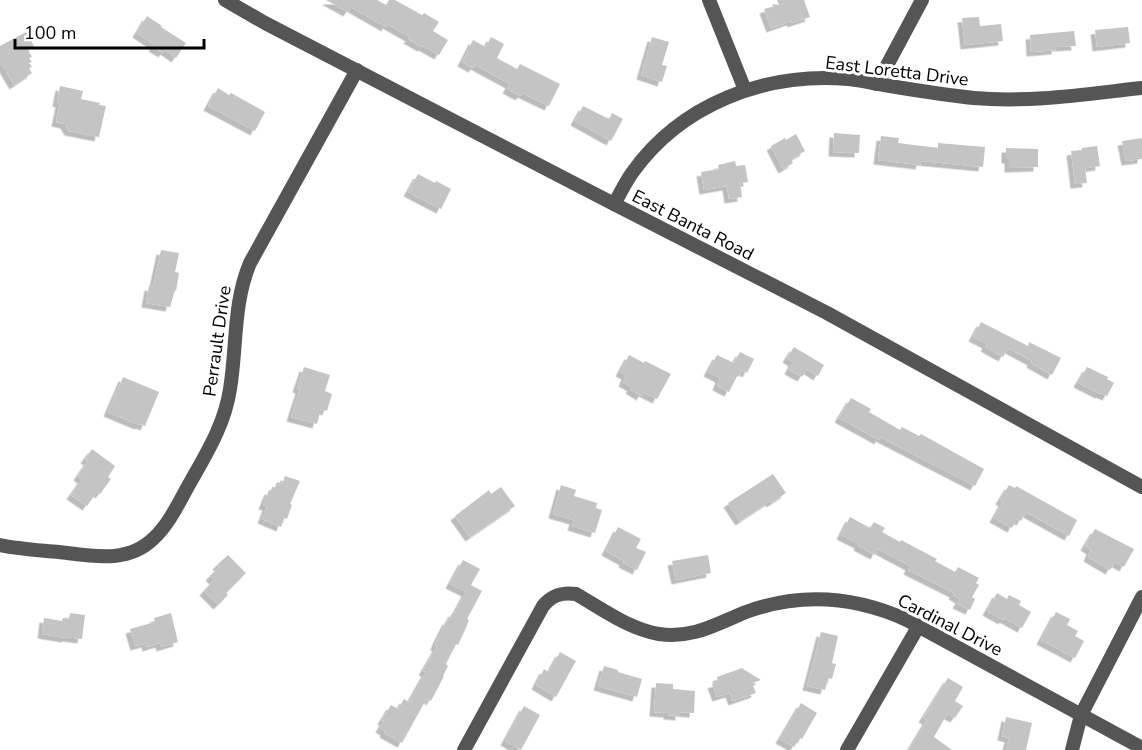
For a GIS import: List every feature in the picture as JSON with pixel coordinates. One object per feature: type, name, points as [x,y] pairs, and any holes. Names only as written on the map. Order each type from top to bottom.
[{"type":"street","name":"East Banta Road","points":[[225,0],[265,23],[827,314],[1142,487]]},
{"type":"street","points":[[709,0],[745,90]]},
{"type":"street","points":[[877,84],[922,0]]},
{"type":"street","name":"Perrault Drive","points":[[0,545],[111,557],[128,554],[144,546],[165,527],[209,450],[224,417],[229,399],[240,297],[250,263],[357,70]]},
{"type":"street","name":"East Loretta Drive","points":[[614,204],[644,157],[683,121],[703,108],[729,96],[779,82],[848,79],[952,95],[1000,99],[1054,98],[1142,88]]},
{"type":"street","name":"Cardinal Drive","points":[[464,750],[543,606],[551,598],[568,593],[576,594],[636,628],[670,635],[694,633],[762,607],[797,600],[833,599],[862,604],[896,615],[1142,748]]},
{"type":"street","points":[[1072,750],[1081,715],[1142,597]]},
{"type":"street","points":[[847,750],[918,627]]},
{"type":"building","points":[[326,0],[377,0],[386,5],[389,0],[395,0],[439,22],[433,31],[448,40],[439,55],[408,39],[410,37],[387,24],[386,27],[351,7],[348,12]]},
{"type":"building","points":[[777,0],[804,0],[810,17],[771,28],[764,9],[779,5]]},
{"type":"building","points":[[147,16],[186,43],[176,58],[165,50],[163,53],[153,47],[155,45],[137,33]]},
{"type":"building","points":[[979,17],[980,26],[1001,24],[1003,41],[965,45],[962,18]]},
{"type":"building","points":[[1128,27],[1130,43],[1097,47],[1095,30]]},
{"type":"building","points":[[1074,31],[1076,46],[1031,52],[1030,35]]},
{"type":"building","points":[[26,32],[34,46],[28,50],[32,57],[29,58],[32,62],[29,63],[32,67],[29,68],[32,73],[14,85],[3,66],[0,66],[0,46]]},
{"type":"building","points":[[491,37],[504,44],[497,58],[517,69],[520,64],[560,84],[549,106],[522,93],[520,96],[507,89],[510,84],[475,65],[473,68],[462,62],[473,40],[486,47]]},
{"type":"building","points":[[652,37],[669,42],[662,65],[667,66],[662,82],[641,75]]},
{"type":"building","points":[[60,86],[83,91],[81,99],[106,106],[99,137],[69,131],[65,124],[56,122],[60,103],[57,102]]},
{"type":"building","points":[[218,88],[265,112],[255,131],[208,106]]},
{"type":"building","points":[[583,106],[609,119],[612,113],[623,119],[611,141],[575,121]]},
{"type":"building","points":[[834,133],[860,135],[859,153],[833,152]]},
{"type":"building","points":[[796,134],[805,151],[791,159],[793,163],[783,169],[771,146]]},
{"type":"building","points":[[881,136],[899,138],[898,143],[938,148],[938,143],[985,147],[983,167],[921,161],[920,165],[878,160]]},
{"type":"building","points":[[1142,138],[1142,159],[1126,161],[1122,141]]},
{"type":"building","points":[[1097,146],[1100,166],[1085,168],[1087,183],[1075,184],[1071,151]]},
{"type":"building","points":[[1006,148],[1038,149],[1038,167],[1009,168]]},
{"type":"building","points":[[735,161],[736,166],[745,165],[748,182],[740,183],[742,197],[729,199],[727,186],[704,190],[701,172],[719,169],[718,165]]},
{"type":"building","points":[[418,174],[451,189],[441,209],[408,192]]},
{"type":"building","points":[[161,250],[179,253],[175,272],[179,273],[176,291],[170,307],[146,303],[149,286],[153,287]]},
{"type":"building","points":[[981,322],[1028,346],[1029,342],[1061,358],[1052,375],[1008,348],[1003,357],[985,347],[987,344],[973,337]]},
{"type":"building","points":[[794,347],[824,365],[818,376],[807,369],[802,377],[789,370],[793,362],[787,358]]},
{"type":"building","points":[[740,352],[754,359],[747,373],[742,370],[737,376],[729,392],[717,386],[720,378],[708,372],[717,355],[734,363]]},
{"type":"building","points":[[629,355],[671,374],[657,399],[643,392],[641,396],[623,382],[626,375],[620,372]]},
{"type":"building","points":[[304,367],[330,375],[325,391],[332,394],[327,411],[321,409],[317,424],[291,417]]},
{"type":"building","points":[[1087,367],[1108,377],[1107,379],[1114,383],[1107,396],[1078,383]]},
{"type":"building","points":[[123,377],[159,392],[145,426],[108,412]]},
{"type":"building","points":[[851,398],[871,409],[869,412],[900,430],[902,427],[919,436],[921,434],[984,469],[975,486],[839,418]]},
{"type":"building","points":[[92,449],[115,466],[108,477],[111,479],[100,494],[97,492],[87,506],[71,495],[82,479],[78,476],[88,461],[85,459]]},
{"type":"building","points":[[773,474],[786,493],[740,521],[728,503]]},
{"type":"building","points":[[285,476],[300,481],[290,504],[292,505],[287,519],[284,518],[281,527],[262,519],[267,506],[263,505],[269,490],[273,491],[277,482],[282,484]]},
{"type":"building","points":[[561,485],[576,490],[574,496],[597,503],[596,508],[602,510],[595,533],[572,526],[574,520],[553,514]]},
{"type":"building","points":[[1009,485],[1015,488],[1016,486],[1077,520],[1069,536],[1026,512],[1021,521],[1017,519],[1012,528],[994,518],[1003,502],[1000,500]]},
{"type":"building","points":[[501,487],[515,506],[470,537],[455,516],[489,490],[491,494]]},
{"type":"building","points":[[850,517],[870,528],[874,522],[885,528],[882,532],[937,559],[935,561],[955,572],[958,567],[979,578],[976,583],[979,585],[972,597],[975,599],[970,610],[957,604],[960,599],[953,595],[954,593],[908,570],[910,566],[878,549],[875,555],[841,535]]},
{"type":"building","points":[[618,527],[641,539],[636,548],[646,552],[637,570],[606,551]]},
{"type":"building","points":[[1095,529],[1134,549],[1124,567],[1115,562],[1110,570],[1088,557],[1091,550],[1085,546]]},
{"type":"building","points":[[228,555],[246,573],[226,593],[228,595],[218,605],[204,591],[214,580],[210,576],[219,567],[217,565]]},
{"type":"building","points":[[708,555],[711,573],[676,580],[672,561]]},
{"type":"building","points":[[463,560],[480,569],[471,585],[482,591],[467,619],[469,620],[458,645],[456,644],[446,664],[448,666],[444,676],[431,701],[427,698],[402,743],[384,733],[385,731],[380,728],[384,721],[382,720],[391,705],[398,709],[404,699],[409,702],[426,672],[423,671],[437,647],[435,646],[437,640],[447,620],[453,612],[455,613],[466,592],[450,584]]},
{"type":"building","points":[[997,593],[1007,599],[1009,595],[1021,601],[1019,605],[1031,612],[1022,628],[987,611]]},
{"type":"building","points":[[1056,612],[1070,619],[1067,625],[1078,631],[1075,636],[1084,641],[1075,658],[1041,640]]},
{"type":"building","points":[[70,613],[85,615],[82,639],[42,634],[44,618],[62,621],[63,618],[69,619]]},
{"type":"building","points":[[171,613],[178,642],[161,647],[160,643],[147,647],[146,643],[135,646],[130,629],[155,622],[154,618]]},
{"type":"building","points":[[821,632],[838,636],[832,663],[836,664],[832,679],[828,678],[825,690],[807,686]]},
{"type":"building","points":[[560,652],[576,661],[556,697],[536,685],[544,669],[549,672]]},
{"type":"building","points":[[604,666],[642,679],[637,697],[598,686]]},
{"type":"building","points":[[742,668],[761,680],[752,683],[756,693],[733,701],[730,693],[717,697],[712,684],[718,682],[717,677]]},
{"type":"building","points":[[948,678],[963,687],[955,701],[963,706],[955,718],[947,714],[934,737],[952,750],[909,750],[927,720],[923,718]]},
{"type":"building","points":[[656,683],[673,684],[673,689],[695,691],[694,713],[680,712],[680,716],[654,712]]},
{"type":"building","points":[[801,703],[817,713],[802,739],[800,738],[794,747],[780,739]]},
{"type":"building","points":[[524,706],[540,715],[521,750],[505,741]]},
{"type":"building","points":[[1006,717],[1032,723],[1026,750],[1006,750],[1009,738],[1002,736]]}]
